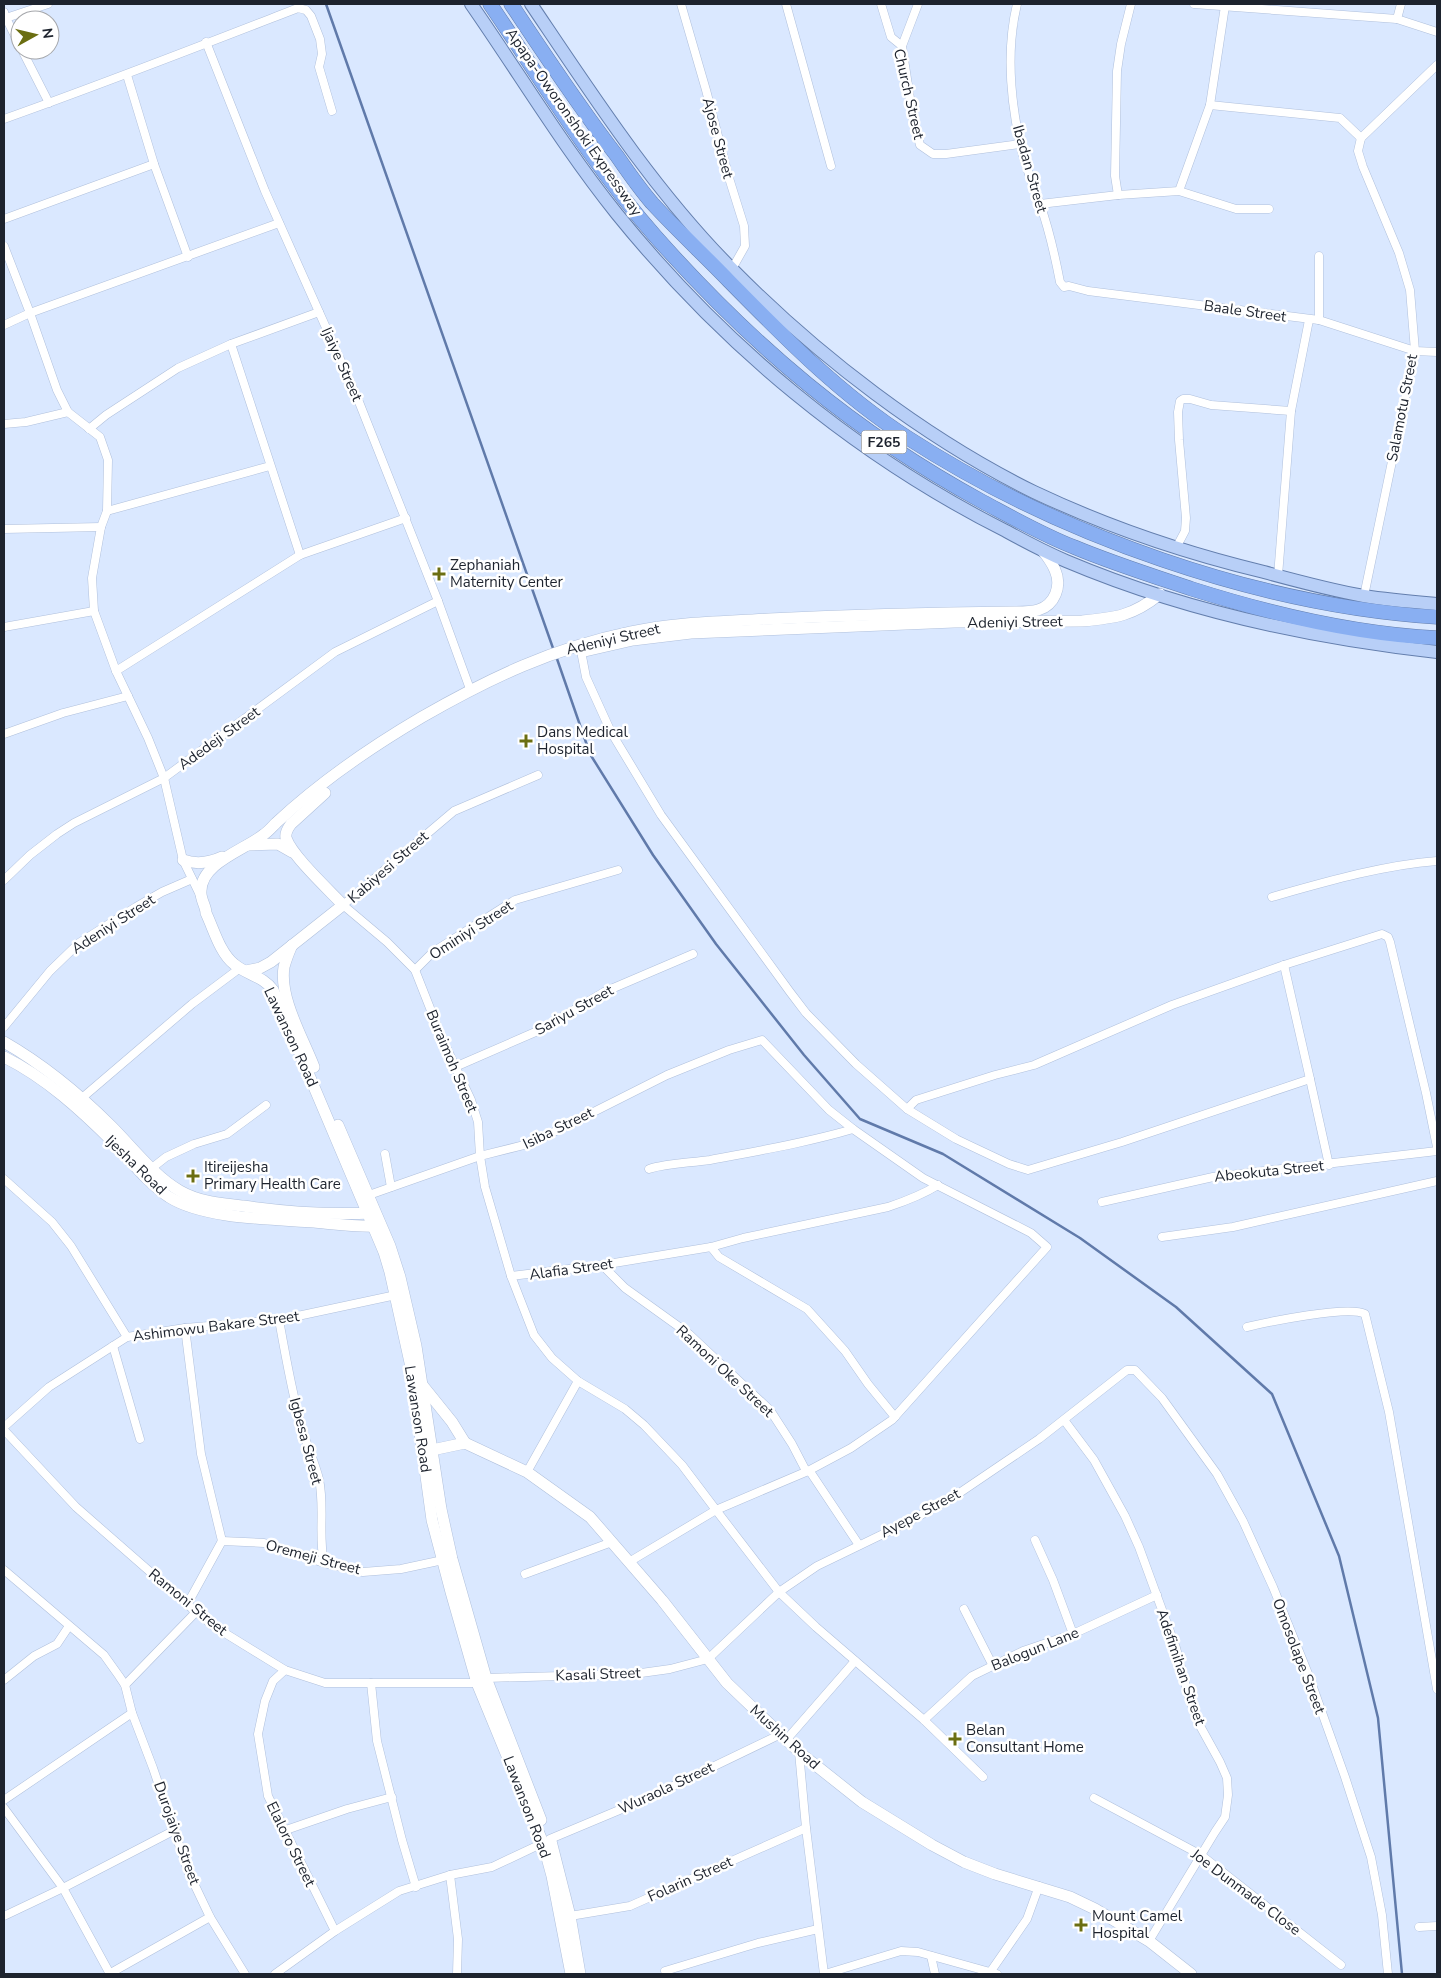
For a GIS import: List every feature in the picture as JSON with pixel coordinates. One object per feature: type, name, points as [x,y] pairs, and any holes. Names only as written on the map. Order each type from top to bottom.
[{"type":"highway","name":"Apapa-Oworonshoki Expressway","points":[[490,4],[598,164],[654,235],[732,318],[787,368],[838,410],[900,453],[957,488],[1012,518],[1074,547],[1149,575],[1272,612],[1393,635],[1437,638]]},
{"type":"highway","name":"Apapa-Oworonshoki Expressway","points":[[510,4],[555,71],[651,201],[799,353],[906,437],[965,472],[1066,522],[1161,559],[1284,594],[1354,608],[1437,617]]},
{"type":"main road","name":"Apapa-Oworonshoki Expressway","points":[[471,4],[588,175],[617,213],[689,294],[739,345],[848,435],[914,480],[957,507],[1042,550],[1108,577],[1219,613],[1298,632],[1373,645],[1437,652]]},
{"type":"main road","name":"Apapa-Oworonshoki Expressway","points":[[531,4],[652,177],[732,269],[789,323],[872,390],[977,461],[1033,491],[1098,520],[1176,548],[1278,576],[1364,596],[1437,604]]},
{"type":"main road","name":"Adeniyi Street","points":[[201,897],[204,876],[232,853],[263,835],[293,807],[368,751],[470,689],[522,669],[633,632],[691,624],[856,614],[1037,610],[1045,607],[1052,601],[1058,588],[1057,573],[1042,550]]},
{"type":"main road","name":"Adeniyi Street","points":[[578,650],[641,639],[691,633],[866,625],[1082,621],[1114,618],[1146,605],[1160,594]]},
{"type":"main road","name":"Adeniyi Street","points":[[296,854],[286,839],[287,829],[315,801],[388,744],[522,669]]},
{"type":"main road","points":[[247,845],[281,845],[296,854],[343,905]]},
{"type":"main road","points":[[184,860],[192,863],[210,862],[232,853]]},
{"type":"main road","name":"Lawanson Road","points":[[201,897],[221,945],[229,959],[243,970],[264,981],[273,990],[371,1213],[390,1246],[412,1321],[441,1509],[482,1680]]},
{"type":"main road","name":"Kabiyesi Street","points":[[243,970],[260,968],[271,962],[343,905]]},
{"type":"main road","points":[[293,943],[284,966],[284,988],[290,1009],[369,1195],[371,1213]]},
{"type":"main road","name":"Ijesha Road","points":[[4,1042],[42,1066],[82,1098],[170,1185],[191,1196],[255,1213],[377,1226]]},
{"type":"main road","name":"Ijesha Road","points":[[4,1057],[24,1067],[64,1096],[169,1197],[188,1206],[205,1211],[255,1213],[371,1213]]},
{"type":"main road","name":"Lawanson Road","points":[[377,1226],[396,1295],[411,1367],[432,1520],[482,1680],[547,1841],[570,1916],[580,1974]]},
{"type":"main road","points":[[422,1385],[438,1403],[465,1443],[432,1450]]},
{"type":"main road","name":"Mushin Road","points":[[465,1443],[527,1472],[590,1517],[746,1703],[784,1736],[799,1752],[862,1802],[932,1845],[964,1862],[995,1874],[1039,1886],[1095,1909],[1149,1941],[1191,1974]]},
{"type":"main road","name":"Lawanson Road","points":[[547,1841],[552,1876],[572,1974]]},
{"type":"street","points":[[5,15],[48,4]]},
{"type":"street","name":"Ajose Street","points":[[681,4],[744,226],[746,246],[732,269]]},
{"type":"street","points":[[786,4],[831,166]]},
{"type":"street","name":"Church Street","points":[[881,4],[892,36],[902,46],[913,118],[920,145],[933,154],[946,154],[1020,144]]},
{"type":"street","points":[[902,46],[918,4]]},
{"type":"street","name":"Ibadan Street","points":[[1017,4],[1011,34],[1010,74],[1020,144],[1040,204],[1058,273]]},
{"type":"street","points":[[1118,195],[1116,176],[1117,71],[1121,44],[1131,4]]},
{"type":"street","points":[[1194,4],[1397,19],[1437,32]]},
{"type":"street","points":[[1397,19],[1401,4]]},
{"type":"street","points":[[1179,191],[1210,105],[1225,6]]},
{"type":"street","points":[[4,119],[298,8],[306,10],[311,16],[320,39],[322,54],[319,68],[332,111]]},
{"type":"street","name":"Ijaiye Street","points":[[206,42],[279,224],[357,397],[406,518],[470,689]]},
{"type":"street","points":[[27,60],[49,103]]},
{"type":"street","points":[[1210,105],[1340,118],[1361,138],[1437,65]]},
{"type":"street","points":[[127,74],[154,164],[188,257]]},
{"type":"street","name":"Salamotu Street","points":[[1361,138],[1358,151],[1362,167],[1399,253],[1410,290],[1415,351],[1364,596]]},
{"type":"street","points":[[4,219],[154,164]]},
{"type":"street","points":[[1040,204],[1118,195],[1179,191],[1236,209],[1269,209]]},
{"type":"street","points":[[4,325],[30,313],[279,224]]},
{"type":"street","points":[[4,246],[57,390],[68,412],[100,437],[108,460],[107,511],[92,578],[94,612],[116,671],[148,738],[164,778],[184,860],[201,897]]},
{"type":"street","points":[[1319,256],[1319,320]]},
{"type":"street","name":"Baale Street","points":[[1058,273],[1060,282],[1064,287],[1069,286],[1088,291],[1319,320],[1415,351],[1437,352]]},
{"type":"street","points":[[89,430],[106,415],[178,368],[231,344],[319,312]]},
{"type":"street","points":[[1278,576],[1292,411],[1309,320]]},
{"type":"street","points":[[231,344],[300,555]]},
{"type":"street","points":[[1176,548],[1185,531],[1186,518],[1179,440],[1178,412],[1180,401],[1190,398],[1211,405],[1292,411]]},
{"type":"street","points":[[4,424],[26,422],[68,412]]},
{"type":"street","points":[[107,511],[270,466]]},
{"type":"street","points":[[116,671],[300,555],[406,518]]},
{"type":"street","points":[[4,529],[102,528]]},
{"type":"street","name":"Adedeji Street","points":[[4,880],[30,855],[74,823],[164,778],[335,652],[438,601]]},
{"type":"street","points":[[4,627],[94,612]]},
{"type":"street","points":[[578,650],[586,677],[612,732],[662,815],[806,1013],[856,1064],[907,1109],[956,1139],[1009,1164],[1028,1170],[1159,1130],[1310,1079]]},
{"type":"street","points":[[4,734],[63,713],[128,696]]},
{"type":"street","name":"Kabiyesi Street","points":[[343,905],[454,811],[538,775]]},
{"type":"street","points":[[1272,897],[1313,885],[1413,863],[1437,861]]},
{"type":"street","name":"Ominiyi Street","points":[[415,970],[433,952],[515,900],[618,870]]},
{"type":"street","name":"Adeniyi Street","points":[[4,1027],[50,971],[79,943],[162,892],[192,879]]},
{"type":"street","name":"Buraimoh Street","points":[[343,905],[387,942],[415,970],[455,1067],[471,1100],[478,1122],[480,1156],[494,1220],[511,1276]]},
{"type":"street","points":[[907,1109],[916,1100],[995,1075],[1034,1066],[1172,1005],[1284,965],[1382,934],[1388,937],[1426,1093],[1437,1147]]},
{"type":"street","name":"Sariyu Street","points":[[455,1067],[540,1030],[604,992],[693,954]]},
{"type":"street","points":[[1284,965],[1329,1164]]},
{"type":"street","points":[[82,1098],[192,1004],[243,970]]},
{"type":"street","name":"Isiba Street","points":[[369,1195],[480,1156],[532,1143],[666,1075],[762,1040],[829,1110],[853,1129]]},
{"type":"street","points":[[152,1168],[166,1157],[194,1144],[227,1134],[266,1105]]},
{"type":"street","points":[[629,1562],[716,1510],[808,1471],[851,1448],[895,1417],[1046,1247],[1031,1233],[923,1178],[853,1129],[829,1136],[711,1160],[658,1166],[649,1169]]},
{"type":"street","name":"Abeokuta Street","points":[[1102,1202],[1212,1177],[1437,1151]]},
{"type":"street","points":[[385,1154],[391,1186]]},
{"type":"street","points":[[4,1179],[52,1222],[71,1246],[127,1337]]},
{"type":"street","points":[[1162,1237],[1233,1227],[1437,1181]]},
{"type":"street","name":"Alafia Street","points":[[938,1185],[920,1195],[888,1207],[711,1246],[602,1265],[511,1276],[534,1335],[552,1358],[578,1381],[625,1408],[644,1425],[682,1465],[779,1592],[924,1720],[983,1777]]},
{"type":"street","points":[[711,1246],[719,1257],[807,1309],[845,1351],[868,1384],[895,1417]]},
{"type":"street","name":"Ramoni Oke Street","points":[[602,1265],[625,1288],[689,1334],[770,1410],[792,1444],[805,1469],[811,1473],[859,1545]]},
{"type":"street","name":"Ashimowu Bakare Street","points":[[4,1429],[49,1387],[127,1337],[185,1328],[279,1320],[396,1295]]},
{"type":"street","points":[[1247,1327],[1277,1320],[1334,1312],[1359,1311],[1364,1314],[1389,1412],[1437,1689]]},
{"type":"street","name":"Igbesa Street","points":[[279,1320],[293,1393],[303,1432],[319,1479],[323,1519],[320,1545],[324,1563]]},
{"type":"street","points":[[185,1328],[201,1454],[222,1541],[188,1603]]},
{"type":"street","points":[[114,1346],[140,1439]]},
{"type":"street","name":"Ayepe Street","points":[[708,1659],[779,1592],[817,1566],[952,1498],[1064,1420],[1127,1370],[1135,1370]]},
{"type":"street","name":"Omosolape Street","points":[[1135,1370],[1162,1398],[1218,1474],[1243,1521],[1273,1587],[1310,1676],[1371,1857],[1382,1915],[1388,1974]]},
{"type":"street","points":[[527,1472],[578,1381]]},
{"type":"street","name":"Adefimihan Street","points":[[1064,1420],[1104,1476],[1128,1524],[1176,1648],[1189,1698],[1199,1724],[1227,1778],[1226,1817],[1149,1941]]},
{"type":"street","name":"Ramoni Street","points":[[4,1429],[76,1507],[188,1603],[196,1612],[215,1627],[285,1670],[325,1683],[482,1680]]},
{"type":"street","points":[[1035,1540],[1053,1580],[1073,1634]]},
{"type":"street","name":"Oremeji Street","points":[[222,1541],[264,1543],[324,1563],[363,1572],[401,1569],[443,1560]]},
{"type":"street","points":[[525,1574],[612,1542]]},
{"type":"street","points":[[4,1570],[104,1656],[125,1685],[196,1612]]},
{"type":"street","name":"Balogun Lane","points":[[924,1720],[972,1676],[1023,1651],[1073,1634],[1157,1595]]},
{"type":"street","points":[[964,1609],[993,1666]]},
{"type":"street","points":[[4,1680],[34,1656],[57,1644],[69,1626]]},
{"type":"street","name":"Kasali Street","points":[[482,1680],[634,1674],[670,1669],[708,1659]]},
{"type":"street","points":[[784,1736],[855,1661]]},
{"type":"street","name":"Elaloro Street","points":[[285,1670],[273,1681],[265,1701],[258,1734],[268,1796],[283,1831],[335,1931]]},
{"type":"street","points":[[371,1683],[377,1741],[416,1887]]},
{"type":"street","name":"Durojaiye Street","points":[[125,1685],[132,1713],[188,1871],[210,1917],[245,1974]]},
{"type":"street","points":[[4,1800],[132,1713]]},
{"type":"street","name":"Wuraola Street","points":[[274,1974],[335,1931],[399,1891],[450,1875],[492,1867],[784,1736]]},
{"type":"street","points":[[799,1752],[806,1828],[824,1974],[901,1951],[918,1952],[994,1973],[1027,1919],[1039,1886]]},
{"type":"street","points":[[283,1831],[347,1809],[392,1797]]},
{"type":"street","name":"Joe Dunmade Close","points":[[1094,1798],[1201,1855],[1341,1965]]},
{"type":"street","points":[[4,1808],[63,1888],[110,1974],[210,1917]]},
{"type":"street","name":"Folarin Street","points":[[570,1916],[630,1906],[806,1828]]},
{"type":"street","points":[[4,1916],[175,1830]]},
{"type":"street","points":[[450,1875],[458,1939],[458,1974]]},
{"type":"street","points":[[1419,1927],[1437,1926]]},
{"type":"street","points":[[665,1971],[758,1943],[818,1929]]},
{"type":"street","points":[[931,1956],[935,1974]]},
{"type":"waterway","points":[[326,4],[554,651]]},
{"type":"waterway","points":[[556,656],[590,754],[653,855],[716,944],[804,1055],[860,1119],[943,1154],[1080,1238],[1176,1307],[1272,1394],[1339,1556],[1378,1718],[1402,1974]]},
{"type":"place","name":"Zephaniah Maternity Center","points":[[439,574]]},
{"type":"place","name":"Dans Medical Hospital","points":[[526,741]]},
{"type":"place","name":"Itireijesha Primary Health Care","points":[[193,1176]]},
{"type":"place","name":"Belan Consultant Home","points":[[955,1739]]},
{"type":"place","name":"Mount Camel Hospital","points":[[1081,1925]]}]
